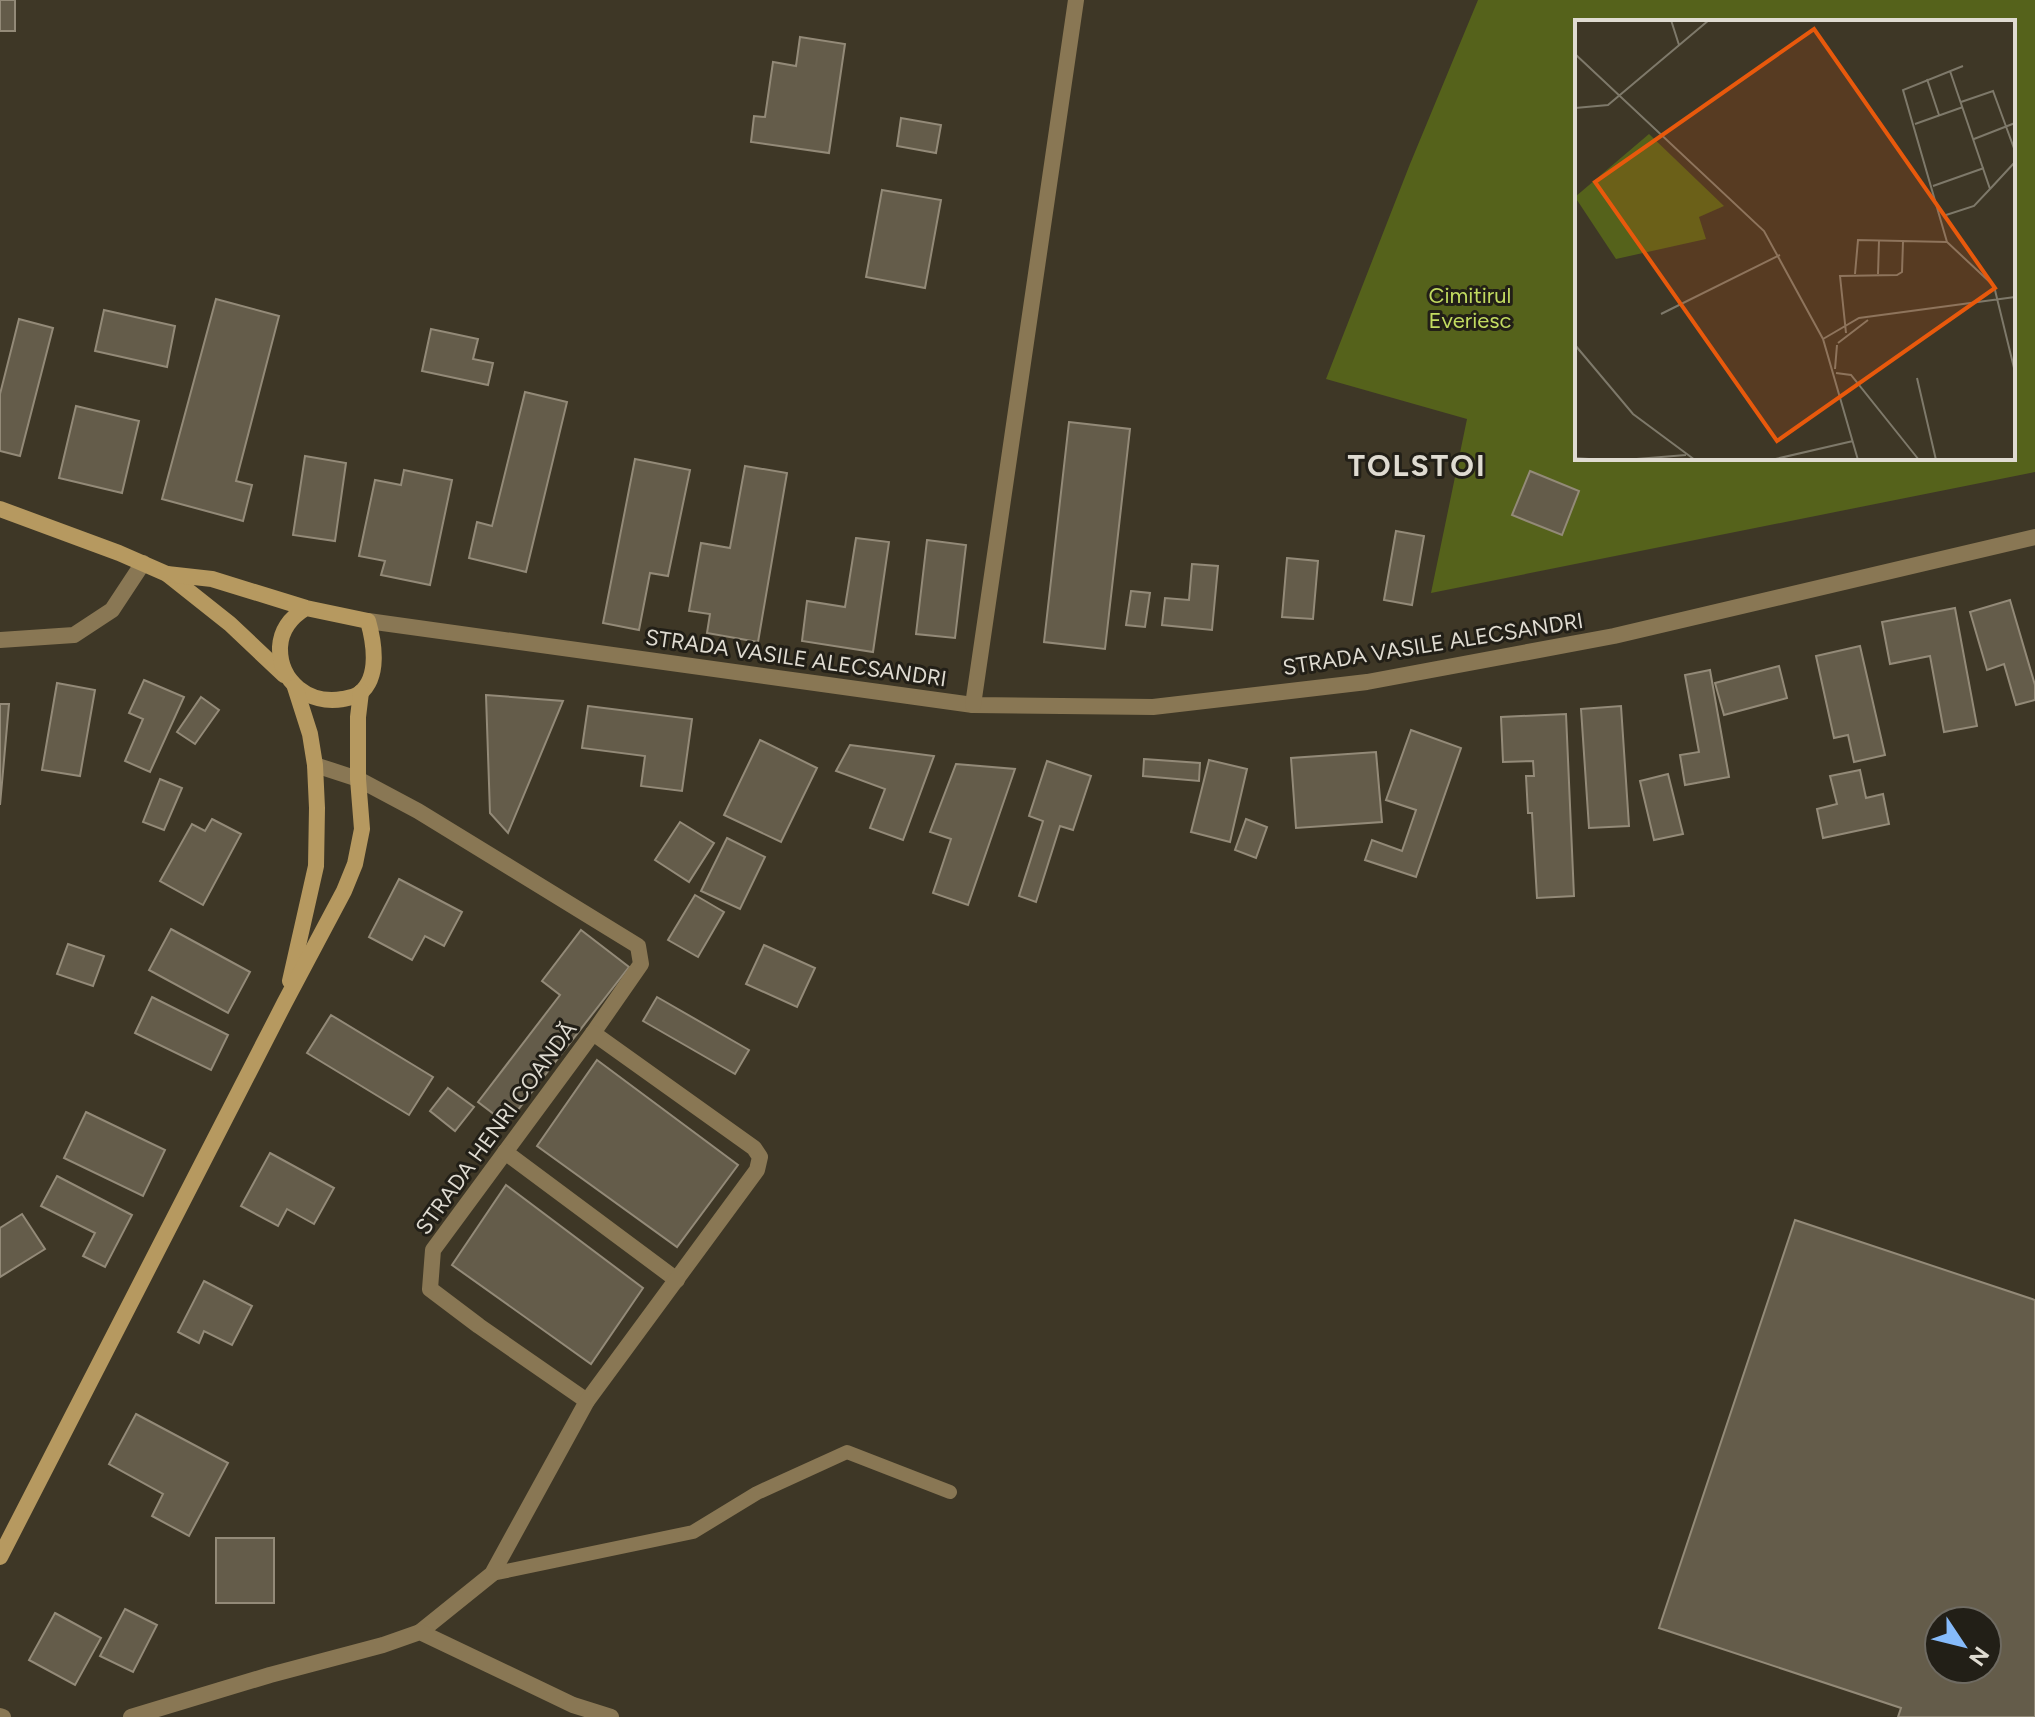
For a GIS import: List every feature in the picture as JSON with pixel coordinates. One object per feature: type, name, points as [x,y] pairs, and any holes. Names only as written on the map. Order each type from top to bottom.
[{"type":"street","points":[[973,705],[1076,0]]},
{"type":"street","points":[[0,509],[167,574],[230,624],[290,682],[321,700],[335,701],[361,692]]},
{"type":"street","name":"STRADA VASILE ALECSANDRI","points":[[167,574],[212,579],[306,608],[368,621],[973,705],[1153,707],[1367,682],[1614,636],[2035,537]]},
{"type":"street","points":[[0,640],[74,635],[112,610],[143,563]]},
{"type":"street","points":[[285,1002],[316,866],[317,808],[310,734],[281,662],[283,632],[296,614],[306,608]]},
{"type":"street","points":[[0,1557],[344,891],[355,864],[362,829],[358,717],[361,692],[369,680],[374,657],[368,621]]},
{"type":"street","name":"STRADA HENRI COANDĂ","points":[[315,765],[358,779],[418,811],[638,946],[641,964],[433,1250],[430,1289],[587,1401]]},
{"type":"street","points":[[131,1717],[420,1632],[492,1574],[587,1401],[757,1170],[760,1157],[754,1148],[593,1033]]},
{"type":"street","points":[[505,1152],[677,1280]]},
{"type":"street","points":[[420,1632],[571,1711],[611,1717]]},
{"type":"lane","points":[[492,1574],[693,1532],[757,1493],[847,1452],[950,1492]]},
{"type":"green space","name":"Cimitirul Everiesc","points":[[1478,0],[2035,0],[2035,472],[1431,593],[1467,419],[1326,379]]},
{"type":"building","points":[[0,0],[15,0],[15,31],[0,31]]},
{"type":"building","points":[[800,37],[845,44],[829,153],[751,142],[754,116],[765,117],[773,62],[796,66]]},
{"type":"building","points":[[901,118],[941,125],[936,153],[897,146]]},
{"type":"building","points":[[882,190],[941,200],[925,288],[866,277]]},
{"type":"building","points":[[216,299],[279,316],[236,481],[252,485],[243,521],[162,499]]},
{"type":"building","points":[[104,310],[175,326],[167,367],[95,351]]},
{"type":"building","points":[[19,319],[53,328],[20,456],[0,451],[0,394]]},
{"type":"building","points":[[431,329],[478,339],[473,359],[493,363],[488,385],[422,371]]},
{"type":"building","points":[[525,392],[567,402],[526,572],[469,558],[477,522],[492,526]]},
{"type":"building","points":[[76,406],[139,421],[122,493],[59,478]]},
{"type":"building","points":[[1069,422],[1130,429],[1105,649],[1044,642]]},
{"type":"building","points":[[305,456],[346,463],[335,541],[293,535]]},
{"type":"building","points":[[635,459],[690,470],[668,576],[650,573],[639,630],[603,623]]},
{"type":"building","points":[[745,466],[787,473],[758,642],[707,633],[710,614],[689,611],[701,543],[730,548]]},
{"type":"building","points":[[404,470],[452,480],[430,585],[381,575],[385,561],[359,556],[375,480],[401,485]]},
{"type":"building","points":[[1530,471],[1579,491],[1562,535],[1512,515]]},
{"type":"building","points":[[1396,531],[1424,536],[1412,605],[1384,600]]},
{"type":"building","points":[[856,538],[889,542],[873,652],[802,641],[807,601],[845,607]]},
{"type":"building","points":[[927,540],[966,545],[955,638],[916,634]]},
{"type":"building","points":[[1287,558],[1318,561],[1313,619],[1282,617]]},
{"type":"building","points":[[1192,564],[1218,566],[1212,630],[1162,625],[1165,598],[1189,600]]},
{"type":"building","points":[[1131,591],[1150,593],[1145,627],[1126,625]]},
{"type":"building","points":[[2010,600],[2035,685],[2035,700],[2016,705],[2004,664],[1987,670],[1970,612]]},
{"type":"building","points":[[1955,608],[1977,726],[1944,732],[1930,656],[1890,664],[1882,622]]},
{"type":"building","points":[[1860,646],[1885,755],[1854,762],[1848,735],[1834,738],[1816,656]]},
{"type":"building","points":[[1779,666],[1787,698],[1724,715],[1715,683]]},
{"type":"building","points":[[1710,670],[1729,777],[1685,785],[1680,755],[1699,752],[1685,675]]},
{"type":"building","points":[[144,680],[184,697],[150,772],[125,761],[143,719],[129,713]]},
{"type":"building","points":[[57,683],[95,690],[80,776],[42,770]]},
{"type":"building","points":[[486,695],[563,701],[508,833],[490,813]]},
{"type":"building","points":[[201,697],[219,710],[195,744],[177,732]]},
{"type":"building","points":[[0,704],[9,704],[0,805]]},
{"type":"building","points":[[588,706],[692,719],[682,791],[641,786],[645,756],[582,748]]},
{"type":"building","points":[[1621,706],[1629,826],[1589,828],[1581,709]]},
{"type":"building","points":[[1566,714],[1574,896],[1537,898],[1532,813],[1528,813],[1526,776],[1534,776],[1533,761],[1503,762],[1501,717]]},
{"type":"building","points":[[1411,730],[1461,748],[1416,877],[1365,860],[1372,840],[1402,851],[1416,810],[1386,800]]},
{"type":"building","points":[[760,740],[817,768],[781,842],[724,815]]},
{"type":"building","points":[[850,745],[934,756],[903,840],[870,828],[885,789],[836,771]]},
{"type":"building","points":[[1376,752],[1382,822],[1296,828],[1291,758]]},
{"type":"building","points":[[1144,759],[1200,763],[1199,781],[1143,776]]},
{"type":"building","points":[[1209,760],[1247,769],[1230,842],[1191,832]]},
{"type":"building","points":[[1047,761],[1091,776],[1073,830],[1060,826],[1036,902],[1019,896],[1043,821],[1029,816]]},
{"type":"building","points":[[956,764],[1015,769],[968,905],[933,893],[951,839],[930,832]]},
{"type":"building","points":[[1860,770],[1866,798],[1883,794],[1889,824],[1823,838],[1817,809],[1837,804],[1830,776]]},
{"type":"building","points":[[1668,774],[1683,834],[1654,840],[1640,781]]},
{"type":"building","points":[[160,779],[182,788],[164,830],[143,822]]},
{"type":"building","points":[[212,819],[241,834],[203,905],[160,881],[192,824],[205,831]]},
{"type":"building","points":[[1246,819],[1267,827],[1256,858],[1235,850]]},
{"type":"building","points":[[680,822],[714,843],[689,882],[655,860]]},
{"type":"building","points":[[727,838],[765,857],[740,909],[701,891]]},
{"type":"building","points":[[399,879],[462,912],[444,946],[425,936],[412,960],[369,937]]},
{"type":"building","points":[[695,895],[724,912],[698,957],[668,940]]},
{"type":"building","points":[[171,929],[250,972],[228,1013],[149,970]]},
{"type":"building","points":[[581,930],[629,967],[507,1124],[478,1102],[560,995],[542,981]]},
{"type":"building","points":[[68,944],[104,956],[93,986],[57,974]]},
{"type":"building","points":[[764,945],[815,968],[797,1007],[746,984]]},
{"type":"building","points":[[152,997],[228,1035],[211,1070],[135,1033]]},
{"type":"building","points":[[657,997],[749,1050],[735,1074],[643,1021]]},
{"type":"building","points":[[331,1015],[433,1077],[409,1115],[307,1053]]},
{"type":"building","points":[[597,1060],[738,1165],[677,1247],[537,1146]]},
{"type":"building","points":[[448,1088],[474,1107],[455,1131],[430,1111]]},
{"type":"building","points":[[86,1112],[165,1150],[143,1196],[64,1158]]},
{"type":"building","points":[[270,1153],[334,1188],[314,1224],[287,1209],[278,1226],[241,1206]]},
{"type":"building","points":[[57,1176],[132,1215],[105,1267],[83,1256],[95,1233],[41,1206]]},
{"type":"building","points":[[506,1185],[643,1288],[591,1364],[452,1265]]},
{"type":"building","points":[[22,1214],[45,1249],[0,1277],[0,1228]]},
{"type":"building","points":[[1795,1220],[2035,1300],[2035,1717],[1898,1717],[1901,1708],[1659,1628]]},
{"type":"building","points":[[204,1281],[252,1306],[232,1345],[204,1331],[199,1343],[178,1332]]},
{"type":"building","points":[[136,1414],[228,1463],[189,1536],[152,1516],[163,1494],[109,1464]]},
{"type":"building","points":[[216,1538],[274,1538],[274,1603],[216,1603]]},
{"type":"building","points":[[125,1609],[157,1625],[133,1672],[100,1656]]},
{"type":"building","points":[[55,1613],[101,1638],[75,1685],[29,1660]]},
{"type":"district","name":"TOLSTOI","points":[[1417,465]]}]
